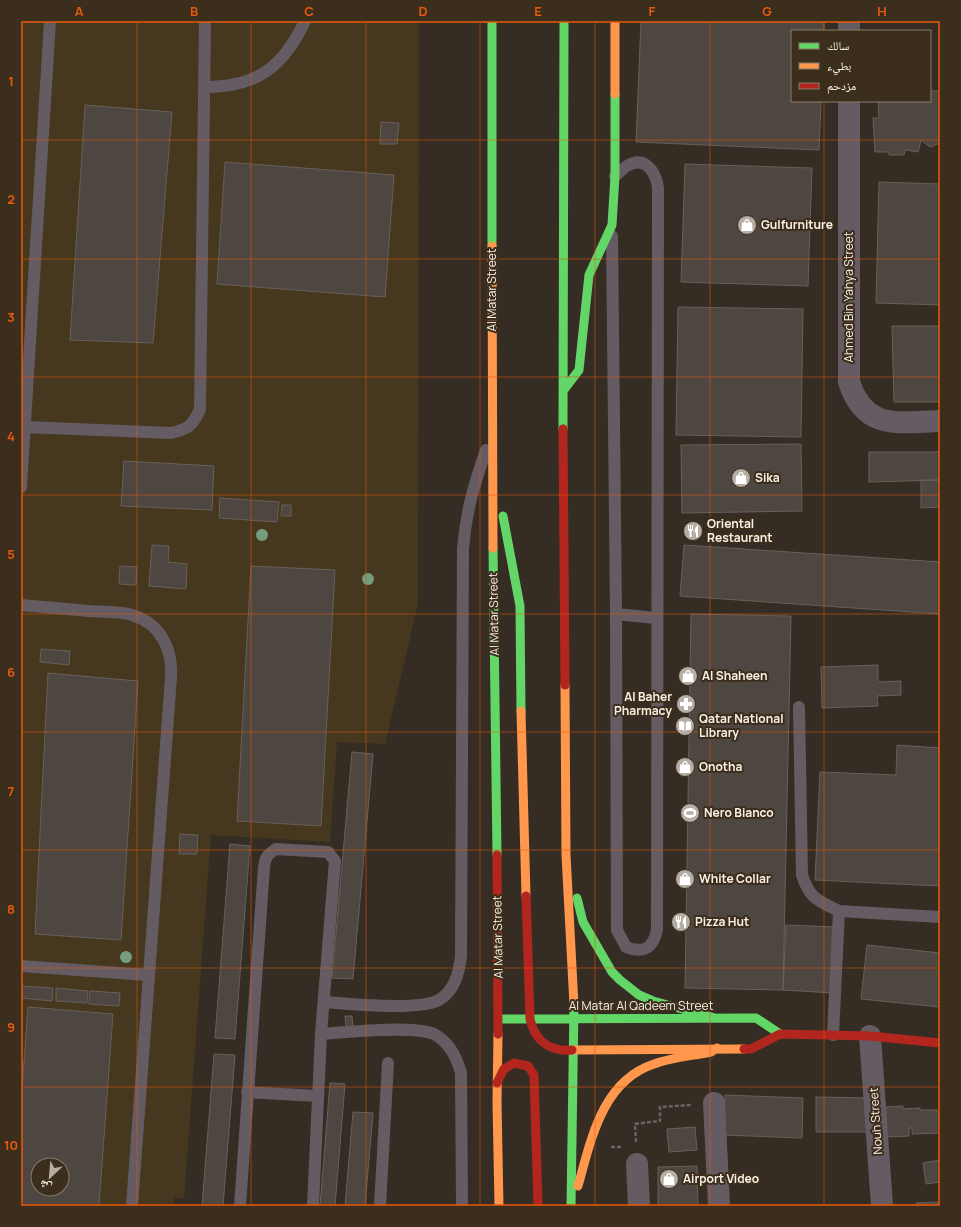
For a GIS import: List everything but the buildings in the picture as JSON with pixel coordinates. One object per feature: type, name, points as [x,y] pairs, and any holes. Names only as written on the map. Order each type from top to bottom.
[{"type":"main road","name":"Al Matar Street","points":[[492,21],[492,436],[499,1019],[497,1082],[499,1206]]},
{"type":"main road","points":[[564,21],[563,391],[566,854],[573,972],[574,1018],[572,1050],[571,1206]]},
{"type":"main road","points":[[563,391],[579,370],[589,275],[612,225],[615,176],[615,21]]},
{"type":"main road","points":[[492,436],[506,533],[520,606],[521,760],[530,1019],[534,1033],[544,1044],[558,1050],[751,1049],[780,1034],[870,1036],[940,1043]]},
{"type":"main road","points":[[566,854],[583,922],[612,972],[639,995],[665,1005],[715,1018]]},
{"type":"main road","name":"Al Matar Al Qadeem Street","points":[[499,1019],[756,1018],[780,1034]]},
{"type":"main road","points":[[571,1206],[604,1105],[612,1092],[627,1077],[652,1064],[711,1052],[717,1048]]},
{"type":"main road","points":[[497,1082],[504,1069],[514,1063],[528,1066],[534,1074],[538,1206]]},
{"type":"street","name":"Ahmed Bin Yahya Street","points":[[849,102],[849,382],[854,398],[864,410],[877,419],[892,422],[940,421]]},
{"type":"street","name":"Nouh Street","points":[[870,1036],[882,1206]]},
{"type":"street","points":[[714,1104],[719,1206]]},
{"type":"street","points":[[634,1152],[639,1206]]},
{"type":"lane","points":[[21,487],[50,21]]},
{"type":"lane","points":[[25,427],[171,432],[184,430],[195,421],[200,408],[205,21]]},
{"type":"lane","points":[[204,87],[224,87],[253,80],[265,74],[280,61],[299,33],[305,21]]},
{"type":"lane","points":[[612,225],[616,614],[617,930],[626,948],[635,951],[646,948],[654,942],[657,930],[656,618],[658,188],[657,176],[651,168],[644,164],[637,163],[627,165],[615,176]]},
{"type":"lane","points":[[324,1002],[357,1005],[421,1005],[438,1000],[451,989],[459,973],[461,956],[463,549],[465,523],[470,498],[492,436]]},
{"type":"lane","points":[[21,605],[131,614],[151,625],[162,638],[171,657],[171,677],[132,1206]]},
{"type":"lane","points":[[616,614],[656,618]]},
{"type":"lane","points":[[799,706],[802,875],[807,890],[817,900],[839,911],[940,917]]},
{"type":"lane","points":[[240,1206],[264,866],[265,859],[269,853],[276,849],[328,852],[335,861],[321,1034],[313,1206]]},
{"type":"lane","points":[[834,1035],[839,911]]},
{"type":"lane","points":[[21,966],[148,976]]},
{"type":"lane","points":[[321,1034],[356,1030],[420,1030],[434,1034],[447,1044],[456,1057],[461,1073],[462,1206]]},
{"type":"lane","points":[[380,1206],[388,1063]]},
{"type":"lane","points":[[247,1092],[318,1096]]},
{"type":"path","points":[[589,1149],[634,1152],[636,1124],[660,1121],[660,1107],[714,1104]]},
{"type":"shaded area","points":[[21,21],[419,21],[418,604],[385,744],[337,742],[330,842],[211,835],[184,1199],[174,1197],[173,1206],[21,1206]]},
{"type":"traffic: fast","points":[[492,21],[492,246]]},
{"type":"traffic: fast","points":[[563,429],[564,21]]},
{"type":"traffic: fast","points":[[563,391],[579,370],[589,275],[612,225],[615,176],[615,94]]},
{"type":"traffic: fast","points":[[503,516],[520,606],[521,711]]},
{"type":"traffic: fast","points":[[493,548],[497,855]]},
{"type":"traffic: fast","points":[[577,898],[583,922],[612,972],[620,980],[639,995],[653,1001],[715,1018]]},
{"type":"traffic: fast","points":[[571,1206],[574,1005]]},
{"type":"traffic: fast","points":[[499,1019],[756,1018],[780,1034]]},
{"type":"traffic: slow","points":[[615,21],[615,94]]},
{"type":"traffic: slow","points":[[492,246],[493,548]]},
{"type":"traffic: slow","points":[[565,685],[566,855],[574,1005]]},
{"type":"traffic: slow","points":[[521,711],[526,896]]},
{"type":"traffic: slow","points":[[498,1034],[497,1102],[499,1206]]},
{"type":"traffic: slow","points":[[578,1186],[588,1150],[601,1114],[622,1084],[636,1072],[654,1064],[675,1058],[711,1052],[717,1048]]},
{"type":"traffic: slow","points":[[572,1050],[744,1049]]},
{"type":"traffic: jam","points":[[563,429],[565,685]]},
{"type":"traffic: jam","points":[[497,855],[498,1034]]},
{"type":"traffic: jam","points":[[526,896],[530,1019],[532,1027],[540,1039],[550,1047],[572,1050]]},
{"type":"traffic: jam","points":[[744,1049],[751,1049],[780,1034],[870,1036],[940,1043]]},
{"type":"traffic: jam","points":[[497,1083],[504,1069],[514,1063],[528,1066],[534,1075],[538,1206]]},
{"type":"place","name":"Gulfurniture","points":[[747,225]]},
{"type":"place","name":"Sika","points":[[741,478]]},
{"type":"place","name":"Oriental Restaurant","points":[[693,531]]},
{"type":"place","name":"Al Shaheen","points":[[688,676]]},
{"type":"place","name":"Al Baher Pharmacy","points":[[686,704]]},
{"type":"place","name":"Qatar National Library","points":[[685,726]]},
{"type":"place","name":"Onotha","points":[[685,767]]},
{"type":"place","name":"Nero Bianco","points":[[690,813]]},
{"type":"place","name":"White Collar","points":[[685,879]]},
{"type":"place","name":"Pizza Hut","points":[[681,922]]},
{"type":"place","name":"Airport Video","points":[[669,1179]]}]
